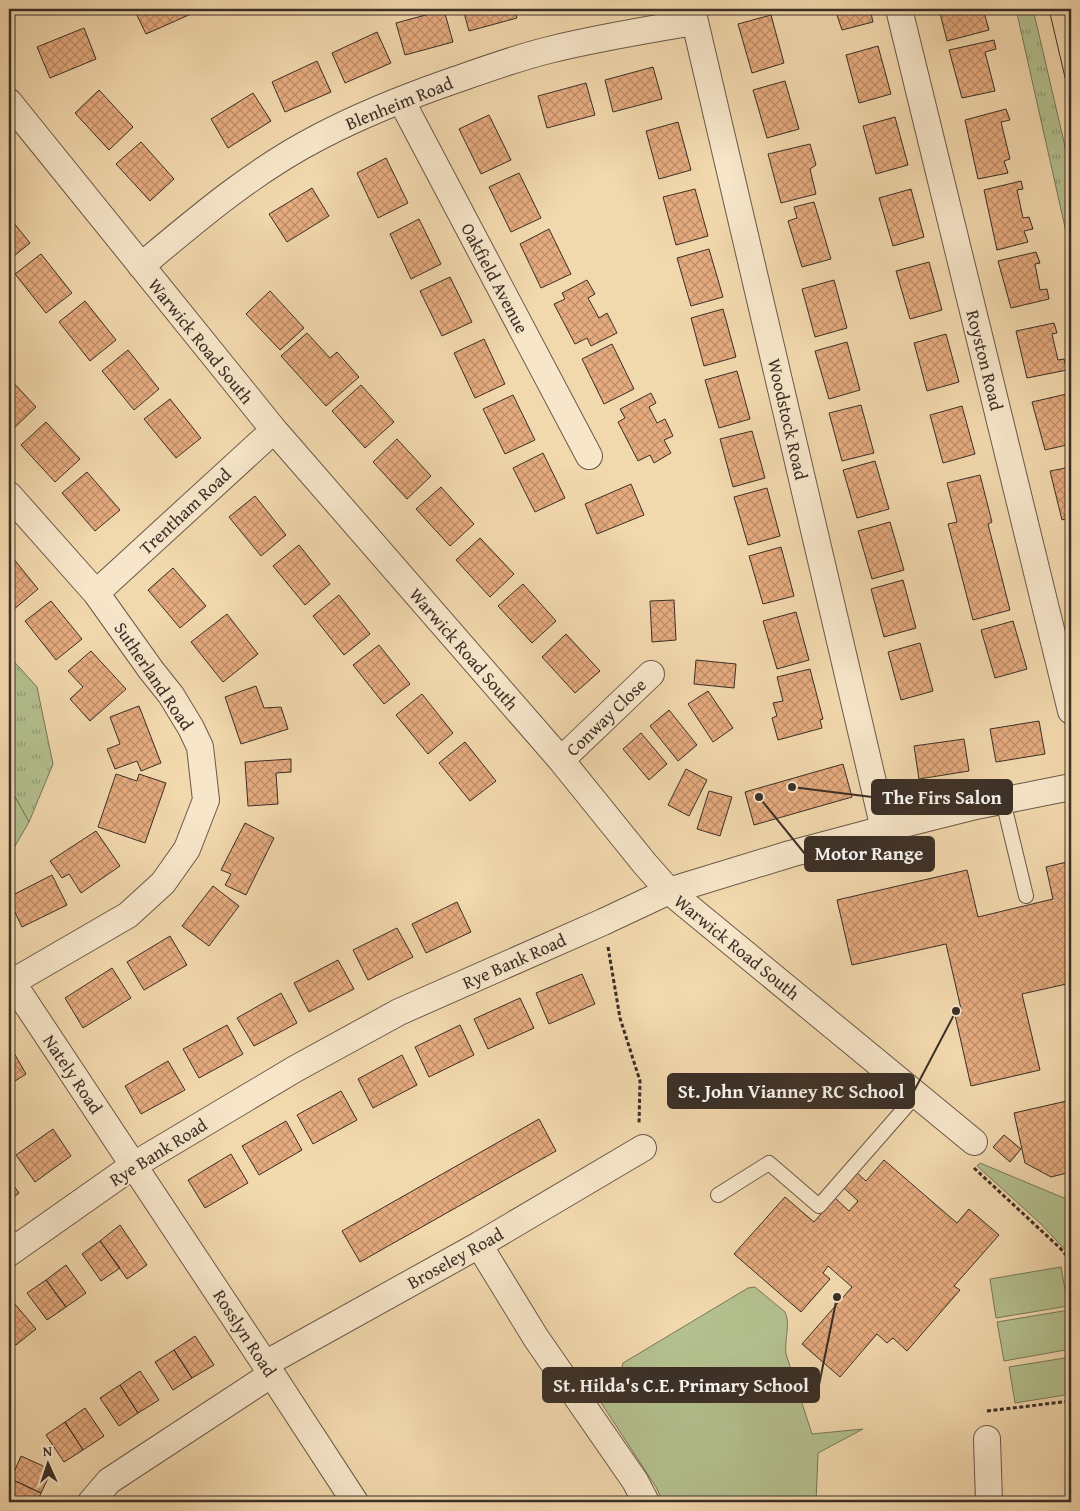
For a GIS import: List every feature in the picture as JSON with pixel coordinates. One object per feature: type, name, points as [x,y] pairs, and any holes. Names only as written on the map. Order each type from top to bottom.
[{"type":"street","name":"Royston Road","points":[[899,9],[1071,711]]},
{"type":"street","name":"Blenheim Road","points":[[141,266],[255,175],[318,137],[400,100],[487,69],[548,50],[614,36],[693,15]]},
{"type":"street","name":"Woodstock Road","points":[[693,15],[884,829]]},
{"type":"street","name":"Oakfield Avenue","points":[[400,100],[589,456]]},
{"type":"street","name":"Warwick Road South","points":[[9,102],[274,430],[561,760],[669,891],[974,1142]]},
{"type":"street","name":"Trentham Road","points":[[96,593],[274,430]]},
{"type":"street","name":"Sutherland Road","points":[[9,495],[96,593],[171,695],[200,747],[206,800],[187,849],[164,883],[128,915],[10,983]]},
{"type":"street","name":"Conway Close","points":[[561,760],[651,674]]},
{"type":"street","name":"Rye Bank Road","points":[[9,1253],[134,1165],[295,1069],[399,1012],[669,891],[790,854],[884,829],[1071,786]]},
{"type":"street","name":"Nately Road","points":[[10,983],[134,1165]]},
{"type":"street","name":"Broseley Road","points":[[92,1502],[109,1481],[268,1368],[643,1148]]},
{"type":"street","name":"Rosslyn Road","points":[[134,1165],[355,1502]]},
{"type":"street","points":[[479,1244],[536,1338],[635,1481],[646,1502]]},
{"type":"street","points":[[987,1439],[989,1502]]},
{"type":"lane","points":[[1003,801],[1026,896]]},
{"type":"lane","points":[[718,1195],[769,1163],[819,1206],[917,1094]]},
{"type":"path","points":[[603,922],[620,1018],[640,1081],[639,1123],[643,1148]]},
{"type":"path","points":[[974,1142],[960,1157],[991,1182],[1060,1248],[1071,1261]]},
{"type":"path","points":[[987,1439],[983,1412],[1071,1401]]},
{"type":"green space","points":[[1016,9],[1033,9],[1071,172],[1071,254]]},
{"type":"green space","points":[[9,656],[37,687],[53,764],[29,822],[9,786]]},
{"type":"green space","points":[[9,786],[29,822],[9,855]]},
{"type":"green space","points":[[980,1163],[1071,1201],[1071,1256],[1040,1223],[977,1166]]},
{"type":"green space","points":[[1061,1267],[1068,1306],[996,1318],[990,1279]]},
{"type":"green space","points":[[755,1287],[785,1312],[787,1317],[786,1354],[812,1434],[863,1429],[818,1453],[816,1502],[663,1502],[656,1487],[596,1395],[619,1379],[623,1363],[748,1288]]},
{"type":"green space","points":[[1069,1310],[1071,1349],[1004,1361],[997,1322]]},
{"type":"green space","points":[[1071,1357],[1071,1394],[1015,1403],[1009,1367]]},
{"type":"building","points":[[134,9],[189,9],[191,14],[146,34]]},
{"type":"building","points":[[463,9],[515,9],[517,18],[469,31]]},
{"type":"building","points":[[835,9],[870,9],[873,22],[842,30]]},
{"type":"building","points":[[939,9],[983,9],[989,30],[947,41]]},
{"type":"building","points":[[444,10],[453,42],[405,55],[396,23]]},
{"type":"building","points":[[771,15],[784,63],[752,73],[738,24]]},
{"type":"building","points":[[84,28],[96,59],[50,78],[37,47]]},
{"type":"building","points":[[377,32],[391,63],[345,83],[332,53]]},
{"type":"building","points":[[994,40],[996,49],[985,52],[995,91],[962,98],[949,50]]},
{"type":"building","points":[[878,46],[891,94],[859,103],[846,55]]},
{"type":"building","points":[[317,61],[331,92],[285,112],[272,82]]},
{"type":"building","points":[[653,67],[662,99],[613,112],[605,80]]},
{"type":"building","points":[[785,81],[799,129],[767,138],[753,90]]},
{"type":"building","points":[[586,83],[595,115],[547,128],[538,96]]},
{"type":"building","points":[[99,90],[133,127],[109,150],[75,113]]},
{"type":"building","points":[[253,93],[271,121],[228,148],[211,119]]},
{"type":"building","points":[[1006,109],[1010,120],[1001,122],[1010,159],[1004,161],[1008,173],[978,179],[965,120]]},
{"type":"building","points":[[489,115],[511,160],[481,174],[459,129]]},
{"type":"building","points":[[895,117],[908,165],[876,174],[863,126]]},
{"type":"building","points":[[678,122],[691,170],[659,179],[646,131]]},
{"type":"building","points":[[141,142],[174,179],[150,201],[116,164]]},
{"type":"building","points":[[810,144],[816,165],[810,169],[816,194],[781,203],[768,154]]},
{"type":"building","points":[[386,158],[408,203],[378,218],[357,173]]},
{"type":"building","points":[[519,173],[541,218],[511,232],[489,187]]},
{"type":"building","points":[[1021,181],[1023,189],[1017,190],[1023,218],[1029,217],[1033,229],[1024,231],[1028,242],[997,250],[984,190]]},
{"type":"building","points":[[312,188],[329,216],[287,242],[269,214]]},
{"type":"building","points":[[695,189],[708,236],[676,245],[663,197]]},
{"type":"building","points":[[911,189],[924,237],[893,246],[879,198]]},
{"type":"building","points":[[814,202],[831,259],[802,267],[788,221],[797,218],[794,207]]},
{"type":"building","points":[[9,217],[30,243],[9,260]]},
{"type":"building","points":[[419,219],[441,264],[411,279],[390,234]]},
{"type":"building","points":[[549,229],[571,274],[541,288],[520,244]]},
{"type":"building","points":[[709,249],[723,297],[691,306],[677,258]]},
{"type":"building","points":[[1036,252],[1040,263],[1035,264],[1040,290],[1047,289],[1049,299],[1011,308],[998,261]]},
{"type":"building","points":[[41,254],[72,293],[46,313],[15,274]]},
{"type":"building","points":[[929,262],[942,310],[910,319],[896,271]]},
{"type":"building","points":[[450,277],[472,322],[442,336],[420,291]]},
{"type":"building","points":[[587,280],[595,294],[588,298],[599,318],[607,313],[617,333],[591,346],[587,338],[575,344],[554,304],[565,299],[562,293]]},
{"type":"building","points":[[834,280],[847,328],[815,337],[802,289]]},
{"type":"building","points":[[270,291],[304,328],[280,350],[246,314]]},
{"type":"building","points":[[85,301],[116,340],[90,361],[59,322]]},
{"type":"building","points":[[723,309],[736,357],[704,366],[691,318]]},
{"type":"building","points":[[1054,323],[1057,333],[1052,334],[1058,360],[1064,359],[1067,370],[1027,378],[1016,331]]},
{"type":"building","points":[[307,333],[330,358],[337,352],[359,377],[326,406],[281,356]]},
{"type":"building","points":[[946,334],[959,382],[927,391],[914,343]]},
{"type":"building","points":[[484,339],[505,384],[475,398],[454,353]]},
{"type":"building","points":[[847,342],[860,390],[829,399],[815,351]]},
{"type":"building","points":[[612,344],[634,389],[604,404],[582,359]]},
{"type":"building","points":[[128,350],[159,389],[134,410],[102,371]]},
{"type":"building","points":[[737,371],[750,419],[719,428],[705,380]]},
{"type":"building","points":[[9,378],[36,407],[12,430],[9,427]]},
{"type":"building","points":[[361,385],[394,422],[365,448],[332,411]]},
{"type":"building","points":[[651,393],[656,403],[649,407],[657,423],[665,419],[673,436],[664,440],[671,453],[654,463],[650,455],[638,461],[618,422],[625,418],[620,409]]},
{"type":"building","points":[[1071,393],[1071,404],[1069,405],[1071,413],[1071,444],[1045,450],[1032,402]]},
{"type":"building","points":[[513,395],[535,440],[505,454],[483,409]]},
{"type":"building","points":[[170,399],[201,438],[176,458],[144,419]]},
{"type":"building","points":[[861,405],[874,453],[842,461],[829,413]]},
{"type":"building","points":[[962,406],[975,454],[943,463],[930,415]]},
{"type":"building","points":[[46,422],[80,459],[55,482],[21,445]]},
{"type":"building","points":[[752,431],[765,478],[733,487],[720,439]]},
{"type":"building","points":[[397,439],[431,476],[407,499],[373,462]]},
{"type":"building","points":[[543,453],[565,498],[535,512],[513,468]]},
{"type":"building","points":[[875,461],[889,509],[857,518],[843,470]]},
{"type":"building","points":[[1071,467],[1071,517],[1062,520],[1050,471]]},
{"type":"building","points":[[87,472],[120,510],[95,531],[62,493]]},
{"type":"building","points":[[980,475],[992,522],[988,524],[1010,610],[973,620],[948,524],[957,522],[947,483]]},
{"type":"building","points":[[631,484],[644,515],[597,534],[585,504]]},
{"type":"building","points":[[441,487],[474,524],[450,546],[416,509]]},
{"type":"building","points":[[767,488],[780,536],[748,545],[734,497]]},
{"type":"building","points":[[255,496],[286,535],[261,556],[229,517]]},
{"type":"building","points":[[890,522],[904,570],[872,579],[858,531]]},
{"type":"building","points":[[480,538],[514,574],[490,597],[456,560]]},
{"type":"building","points":[[299,545],[330,584],[305,605],[273,566]]},
{"type":"building","points":[[781,547],[794,596],[763,604],[749,556]]},
{"type":"building","points":[[9,553],[38,589],[13,610],[9,605]]},
{"type":"building","points":[[173,568],[206,606],[180,628],[148,590]]},
{"type":"building","points":[[903,580],[916,628],[884,637],[871,589]]},
{"type":"building","points":[[523,584],[556,621],[532,643],[498,606]]},
{"type":"building","points":[[339,595],[370,634],[344,655],[313,616]]},
{"type":"building","points":[[674,600],[676,640],[652,642],[650,601]]},
{"type":"building","points":[[51,601],[82,639],[56,660],[25,621]]},
{"type":"building","points":[[796,612],[809,660],[777,669],[763,621]]},
{"type":"building","points":[[227,614],[258,654],[223,682],[191,642]]},
{"type":"building","points":[[1013,621],[1027,669],[995,678],[981,630]]},
{"type":"building","points":[[566,634],[600,671],[575,693],[542,657]]},
{"type":"building","points":[[920,643],[933,691],[901,700],[888,652]]},
{"type":"building","points":[[379,645],[410,684],[384,704],[353,665]]},
{"type":"building","points":[[91,651],[126,689],[90,721],[70,699],[83,687],[68,671]]},
{"type":"building","points":[[696,660],[736,664],[734,688],[694,684]]},
{"type":"building","points":[[810,669],[823,719],[820,720],[822,728],[778,740],[772,718],[777,716],[773,703],[783,701],[777,677]]},
{"type":"building","points":[[256,686],[264,708],[281,707],[288,729],[241,744],[225,697]]},
{"type":"building","points":[[708,691],[733,728],[713,742],[688,704]]},
{"type":"building","points":[[422,694],[453,733],[428,754],[396,715]]},
{"type":"building","points":[[139,706],[161,763],[141,771],[137,761],[115,769],[107,749],[120,744],[110,717]]},
{"type":"building","points":[[669,710],[697,745],[678,761],[650,726]]},
{"type":"building","points":[[1039,721],[1045,754],[996,762],[990,729]]},
{"type":"building","points":[[641,733],[667,764],[649,780],[623,749]]},
{"type":"building","points":[[964,739],[969,771],[919,779],[914,746]]},
{"type":"building","points":[[465,742],[496,781],[470,801],[439,763]]},
{"type":"building","points":[[291,759],[291,772],[276,773],[278,804],[248,806],[245,762]]},
{"type":"building","points":[[843,764],[852,797],[754,825],[745,792]]},
{"type":"building","points":[[686,769],[707,780],[689,816],[668,805]]},
{"type":"building","points":[[116,774],[137,781],[139,774],[166,783],[145,843],[98,827]]},
{"type":"building","points":[[709,791],[732,797],[720,836],[697,829]]},
{"type":"building","points":[[245,823],[274,838],[246,895],[225,885],[231,874],[221,870]]},
{"type":"building","points":[[96,831],[120,866],[81,893],[69,874],[62,878],[50,861]]},
{"type":"building","points":[[1071,861],[1071,983],[1022,994],[1040,1070],[971,1086],[955,1015],[962,1013],[946,944],[852,965],[837,900],[967,870],[978,917],[1053,899],[1046,867]]},
{"type":"building","points":[[52,875],[67,905],[22,927],[9,897]]},
{"type":"building","points":[[213,886],[239,906],[209,946],[182,926]]},
{"type":"building","points":[[457,902],[471,932],[426,953],[412,924]]},
{"type":"building","points":[[397,928],[413,957],[368,980],[353,950]]},
{"type":"building","points":[[170,936],[187,965],[144,990],[127,962]]},
{"type":"building","points":[[338,960],[354,989],[309,1012],[294,983]]},
{"type":"building","points":[[112,968],[131,998],[83,1028],[65,998]]},
{"type":"building","points":[[582,974],[595,1004],[549,1024],[536,993]]},
{"type":"building","points":[[281,993],[297,1023],[254,1046],[237,1018]]},
{"type":"building","points":[[520,998],[534,1028],[488,1049],[474,1019]]},
{"type":"building","points":[[227,1025],[243,1054],[199,1078],[183,1049]]},
{"type":"building","points":[[460,1025],[474,1055],[429,1077],[415,1047]]},
{"type":"building","points":[[14,1053],[26,1074],[12,1083],[9,1078],[9,1056]]},
{"type":"building","points":[[402,1055],[417,1085],[373,1108],[358,1079]]},
{"type":"building","points":[[168,1061],[185,1090],[141,1114],[125,1086]]},
{"type":"building","points":[[341,1091],[357,1120],[313,1144],[297,1115]]},
{"type":"building","points":[[1071,1100],[1071,1172],[1051,1177],[1025,1163],[1014,1113]]},
{"type":"building","points":[[539,1119],[556,1151],[360,1262],[342,1231]]},
{"type":"building","points":[[286,1121],[302,1150],[259,1175],[242,1146]]},
{"type":"building","points":[[53,1129],[71,1156],[35,1182],[16,1155]]},
{"type":"building","points":[[1004,1135],[1021,1149],[1010,1162],[993,1147]]},
{"type":"building","points":[[231,1154],[248,1183],[205,1208],[188,1180]]},
{"type":"building","points":[[884,1160],[957,1223],[969,1209],[999,1235],[954,1286],[960,1290],[907,1351],[893,1338],[887,1343],[877,1334],[840,1377],[802,1344],[852,1287],[828,1266],[823,1273],[830,1279],[801,1312],[734,1254],[785,1197],[814,1222],[835,1198],[849,1211],[858,1201],[844,1188],[857,1173],[866,1181]]},
{"type":"building","points":[[9,1179],[19,1193],[9,1201]]},
{"type":"building","points":[[120,1225],[147,1265],[127,1279],[100,1241]]},
{"type":"building","points":[[100,1241],[120,1268],[101,1281],[82,1254]]},
{"type":"building","points":[[66,1265],[86,1293],[66,1307],[46,1280]]},
{"type":"building","points":[[46,1280],[66,1307],[47,1320],[27,1293]]},
{"type":"building","points":[[14,1303],[36,1329],[16,1345],[9,1336],[9,1307]]},
{"type":"building","points":[[195,1336],[214,1365],[192,1378],[174,1350]]},
{"type":"building","points":[[174,1350],[192,1378],[173,1390],[155,1362]]},
{"type":"building","points":[[140,1371],[159,1400],[138,1413],[120,1385]]},
{"type":"building","points":[[120,1385],[138,1413],[119,1426],[100,1398]]},
{"type":"building","points":[[85,1408],[104,1436],[83,1450],[65,1422]]},
{"type":"building","points":[[65,1422],[83,1450],[64,1462],[46,1435]]},
{"type":"building","points":[[21,1456],[52,1470],[41,1493],[11,1479]]},
{"type":"building","points":[[11,1479],[41,1493],[37,1502],[9,1502],[9,1484]]},
{"type":"tram line","points":[[1049,9],[1071,103]]},
{"type":"tram line","points":[[1065,9],[1071,34]]},
{"type":"place","name":"The Firs Salon","points":[[792,787]]},
{"type":"place","name":"Motor Range","points":[[759,797]]},
{"type":"place","name":"St. John Vianney RC School","points":[[956,1011]]},
{"type":"place","name":"St. Hilda's C.E. Primary School","points":[[837,1297]]}]
